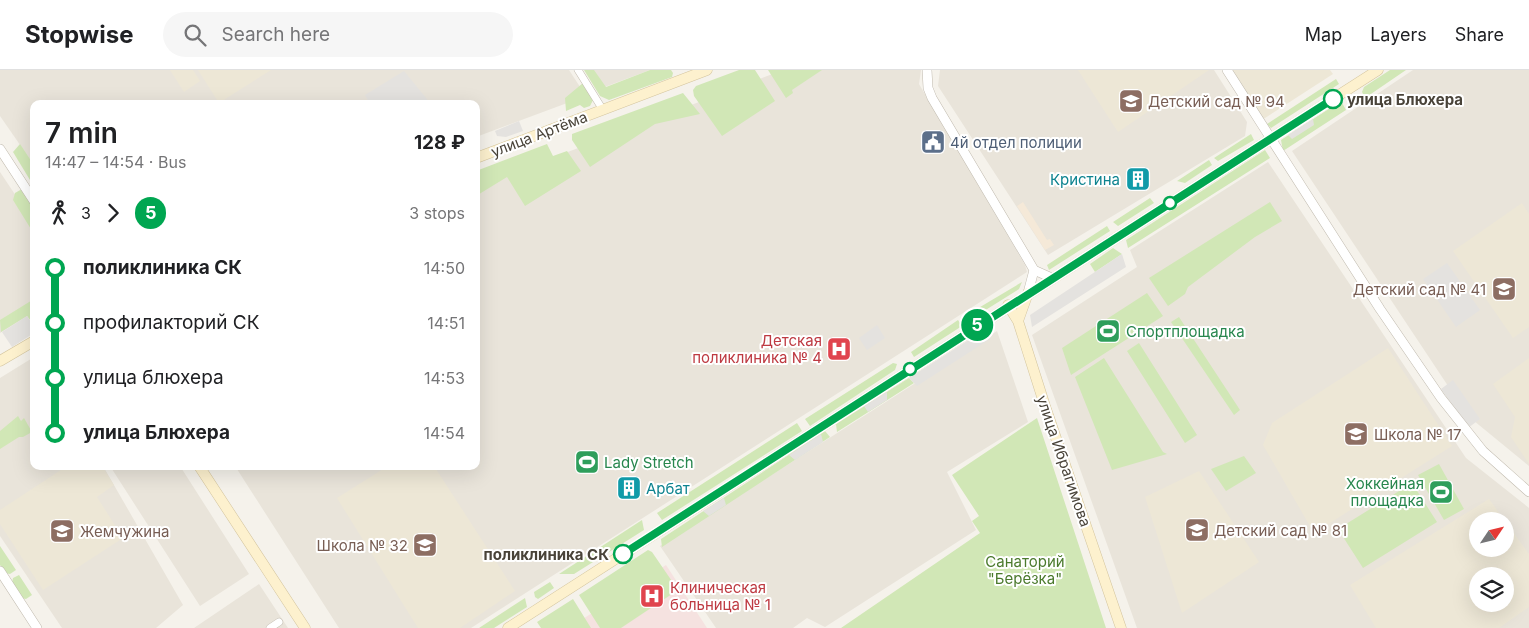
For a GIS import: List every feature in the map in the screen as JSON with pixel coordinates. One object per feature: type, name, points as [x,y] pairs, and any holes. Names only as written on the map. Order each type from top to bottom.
[{"type":"main road","name":"улица Артёма","points":[[480,156],[707,70]]},
{"type":"main road","points":[[508,628],[1008,305],[1378,70]]},
{"type":"main road","points":[[1018,321],[1028,293]]},
{"type":"main road","name":"улица Ибрагимова","points":[[1008,305],[1018,321],[1121,628]]},
{"type":"main road","points":[[0,362],[30,343]]},
{"type":"main road","points":[[202,470],[305,628]]},
{"type":"street","name":"улица Артёма","points":[[578,70],[603,110]]},
{"type":"street","points":[[928,70],[928,88],[932,98],[1034,270],[1052,278]]},
{"type":"street","points":[[1227,70],[1380,309],[1441,398],[1483,451],[1529,492]]},
{"type":"street","points":[[0,149],[30,195]]},
{"type":"street","points":[[1028,293],[1034,270]]},
{"type":"street","points":[[0,570],[38,628]]},
{"type":"street","points":[[270,628],[279,622]]},
{"type":"shaded area","points":[[0,70],[569,70],[586,96],[480,136],[480,100],[30,100],[30,159],[0,116]]},
{"type":"shaded area","points":[[170,70],[193,70],[200,81],[184,92]]},
{"type":"shaded area","points":[[198,70],[271,70],[224,100],[217,100]]},
{"type":"shaded area","points":[[592,70],[650,70],[602,88]]},
{"type":"shaded area","points":[[783,70],[921,70],[919,84],[1025,265],[1027,272],[471,628],[339,628],[238,470],[480,470],[480,185]]},
{"type":"shaded area","points":[[940,70],[1214,70],[1247,122],[1245,136],[1048,255],[938,86]]},
{"type":"shaded area","name":"Детский сад № 94","points":[[1078,70],[1209,70],[1118,132]]},
{"type":"shaded area","points":[[1230,70],[1330,70],[1333,74],[1262,120]]},
{"type":"shaded area","points":[[1413,70],[1529,70],[1529,466],[1468,416],[1292,151]]},
{"type":"shaded area","points":[[404,71],[428,100],[368,100],[365,95]]},
{"type":"shaded area","points":[[1313,119],[1314,125],[1292,139],[1288,135]]},
{"type":"shaded area","points":[[519,121],[523,131],[506,137],[497,136],[495,131]]},
{"type":"shaded area","points":[[1268,162],[1466,458],[1529,508],[1529,628],[1137,628],[1032,335],[1137,267],[1130,250]]},
{"type":"shaded area","points":[[0,172],[30,217],[30,314],[0,333]]},
{"type":"shaded area","points":[[1023,202],[1047,240],[1050,239],[1054,245],[1045,250],[1017,206]]},
{"type":"shaded area","name":"Детский сад № 41","points":[[1522,203],[1529,214],[1529,327],[1513,338],[1453,251]]},
{"type":"shaded area","points":[[1122,254],[1126,267],[1032,327],[1030,315]]},
{"type":"shaded area","points":[[1447,263],[1480,310],[1456,327],[1423,279]]},
{"type":"shaded area","points":[[27,316],[30,320],[30,336],[12,347],[2,332]]},
{"type":"shaded area","points":[[877,325],[885,338],[867,350],[859,338]]},
{"type":"shaded area","points":[[989,327],[990,339],[917,386],[909,378]]},
{"type":"shaded area","points":[[997,331],[1028,422],[947,472],[976,530],[825,627],[807,618],[793,628],[716,628],[660,546]]},
{"type":"shaded area","name":"Школа № 17","points":[[1388,348],[1452,446],[1314,533],[1263,445],[1272,423]]},
{"type":"shaded area","points":[[1529,358],[1529,464],[1511,437],[1515,417],[1493,384]]},
{"type":"shaded area","points":[[30,359],[30,470],[105,470],[183,605],[156,628],[62,628],[0,536],[0,378]]},
{"type":"shaded area","points":[[1453,380],[1480,419],[1468,428],[1441,389]]},
{"type":"shaded area","points":[[887,392],[887,400],[868,412],[864,406]]},
{"type":"shaded area","points":[[821,434],[823,442],[795,460],[789,455]]},
{"type":"shaded area","name":"Жемчужина","points":[[61,470],[105,470],[114,485],[97,497],[123,538],[43,590],[0,524],[0,510]]},
{"type":"shaded area","points":[[113,470],[183,470],[249,574],[200,606]]},
{"type":"shaded area","name":"Школа № 32","points":[[382,470],[437,470],[515,591],[460,628],[418,628],[337,498]]},
{"type":"shaded area","name":"Детский сад № 81","points":[[1199,471],[1259,562],[1182,613],[1145,497]]},
{"type":"shaded area","points":[[724,498],[726,505],[709,516],[703,511]]},
{"type":"shaded area","points":[[1489,499],[1498,512],[1469,512],[1469,558],[1514,558],[1514,533],[1529,554],[1529,607],[1499,628],[1376,628],[1350,585]]},
{"type":"shaded area","name":"Клиническая больница № 1","points":[[666,565],[707,628],[569,628]]},
{"type":"shaded area","points":[[259,584],[288,628],[194,628]]},
{"type":"green space","points":[[584,70],[594,70],[606,87],[650,70],[671,70],[673,73],[672,77],[609,100],[600,96]]},
{"type":"green space","points":[[739,70],[755,70],[775,101],[722,136],[694,96],[693,90],[696,86]]},
{"type":"green space","points":[[768,70],[822,70],[792,90],[793,93],[786,98]]},
{"type":"green space","points":[[1390,70],[1406,70],[1365,98],[1362,92],[1364,87]]},
{"type":"green space","points":[[1336,79],[1339,84],[1271,128],[1267,124]]},
{"type":"green space","points":[[583,83],[593,100],[590,106],[584,108],[580,105],[566,111],[565,98]]},
{"type":"green space","points":[[683,93],[700,114],[655,124],[590,167],[572,140],[572,134]]},
{"type":"green space","points":[[1341,101],[1346,110],[1283,151],[1281,140]]},
{"type":"green space","points":[[1251,134],[1254,140],[1218,161],[1214,158]]},
{"type":"green space","points":[[20,144],[30,159],[30,180],[13,152]]},
{"type":"green space","points":[[547,144],[553,156],[567,151],[581,171],[525,206],[507,177],[480,194],[480,169]]},
{"type":"green space","points":[[1265,150],[1270,158],[1128,248],[1126,240]]},
{"type":"green space","points":[[1209,160],[1212,165],[1185,183],[1177,181]]},
{"type":"green space","points":[[22,189],[30,198],[30,228],[13,200],[15,193]]},
{"type":"green space","points":[[1150,198],[1154,203],[1118,226],[1113,222]]},
{"type":"green space","points":[[1270,202],[1282,221],[1255,237],[1188,287],[1185,294],[1168,306],[1149,278]]},
{"type":"green space","points":[[1107,226],[1110,231],[1049,270],[1047,265]]},
{"type":"green space","points":[[1113,248],[1122,254],[1095,272],[1090,264]]},
{"type":"green space","points":[[1022,282],[1019,289],[968,321],[965,316]]},
{"type":"green space","points":[[1147,293],[1163,316],[1071,375],[1062,348]]},
{"type":"green space","points":[[30,301],[30,320],[27,316],[1,332],[0,320]]},
{"type":"green space","points":[[1179,317],[1240,410],[1234,415],[1171,322]]},
{"type":"green space","points":[[958,320],[962,326],[914,357],[911,352]]},
{"type":"green space","points":[[1139,343],[1197,435],[1185,443],[1127,351]]},
{"type":"green space","points":[[1104,358],[1163,452],[1167,454],[1112,470],[1075,377]]},
{"type":"green space","points":[[893,363],[897,364],[895,370],[810,426],[805,419]]},
{"type":"green space","points":[[909,378],[914,383],[837,432],[836,424]]},
{"type":"green space","points":[[18,416],[21,421],[24,418],[30,428],[30,433],[19,437],[0,449],[0,431]]},
{"type":"green space","name":"Санаторий \"Берёзка\"","points":[[1037,418],[1106,628],[841,628],[980,533],[972,521],[979,516],[952,475]]},
{"type":"green space","points":[[797,423],[802,431],[662,520],[657,513]]},
{"type":"green space","points":[[825,431],[830,437],[662,547],[661,539]]},
{"type":"green space","points":[[1244,456],[1256,473],[1226,491],[1211,469]]},
{"type":"green space","name":"Хоккейная площадка","points":[[1439,464],[1464,509],[1444,520],[1418,475]]},
{"type":"green space","points":[[1412,483],[1437,522],[1363,568],[1338,529]]},
{"type":"green space","points":[[642,520],[644,530],[574,574],[559,574]]},
{"type":"green space","points":[[0,546],[16,570],[10,574],[5,573],[0,565]]},
{"type":"green space","points":[[648,550],[652,552],[678,590],[621,628],[600,628],[579,595]]},
{"type":"green space","points":[[19,575],[32,595],[26,599],[21,598],[12,583],[13,578]]},
{"type":"green space","points":[[550,582],[554,588],[538,599],[535,597],[534,592]]},
{"type":"green space","points":[[525,598],[527,607],[494,628],[479,628]]},
{"type":"green space","points":[[573,599],[591,628],[541,628],[537,622]]},
{"type":"bus line","name":"5","points":[[623,554],[1333,99]]},
{"type":"place","name":"улица Блюхера","points":[[1333,99]]},
{"type":"place","name":"Детский сад № 94","points":[[1131,101]]},
{"type":"place","name":"4й отдел полиции","points":[[933,142]]},
{"type":"place","name":"Кристина","points":[[1138,179]]},
{"type":"place","name":"Детский сад № 41","points":[[1504,289]]},
{"type":"place","name":"Спортплощадка","points":[[1108,331]]},
{"type":"place","name":"Детская поликлиника № 4","points":[[839,349]]},
{"type":"place","name":"Школа № 17","points":[[1356,434]]},
{"type":"place","name":"Lady Stretch","points":[[587,462]]},
{"type":"place","name":"Арбат","points":[[629,488]]},
{"type":"place","name":"Хоккейная площадка","points":[[1441,492]]},
{"type":"place","name":"Детский сад № 81","points":[[1197,530]]},
{"type":"place","name":"Жемчужина","points":[[62,531]]},
{"type":"place","name":"Школа № 32","points":[[425,545]]},
{"type":"place","name":"поликлиника СК","points":[[623,554]]},
{"type":"place","name":"Клиническая больница № 1","points":[[652,596]]}]
